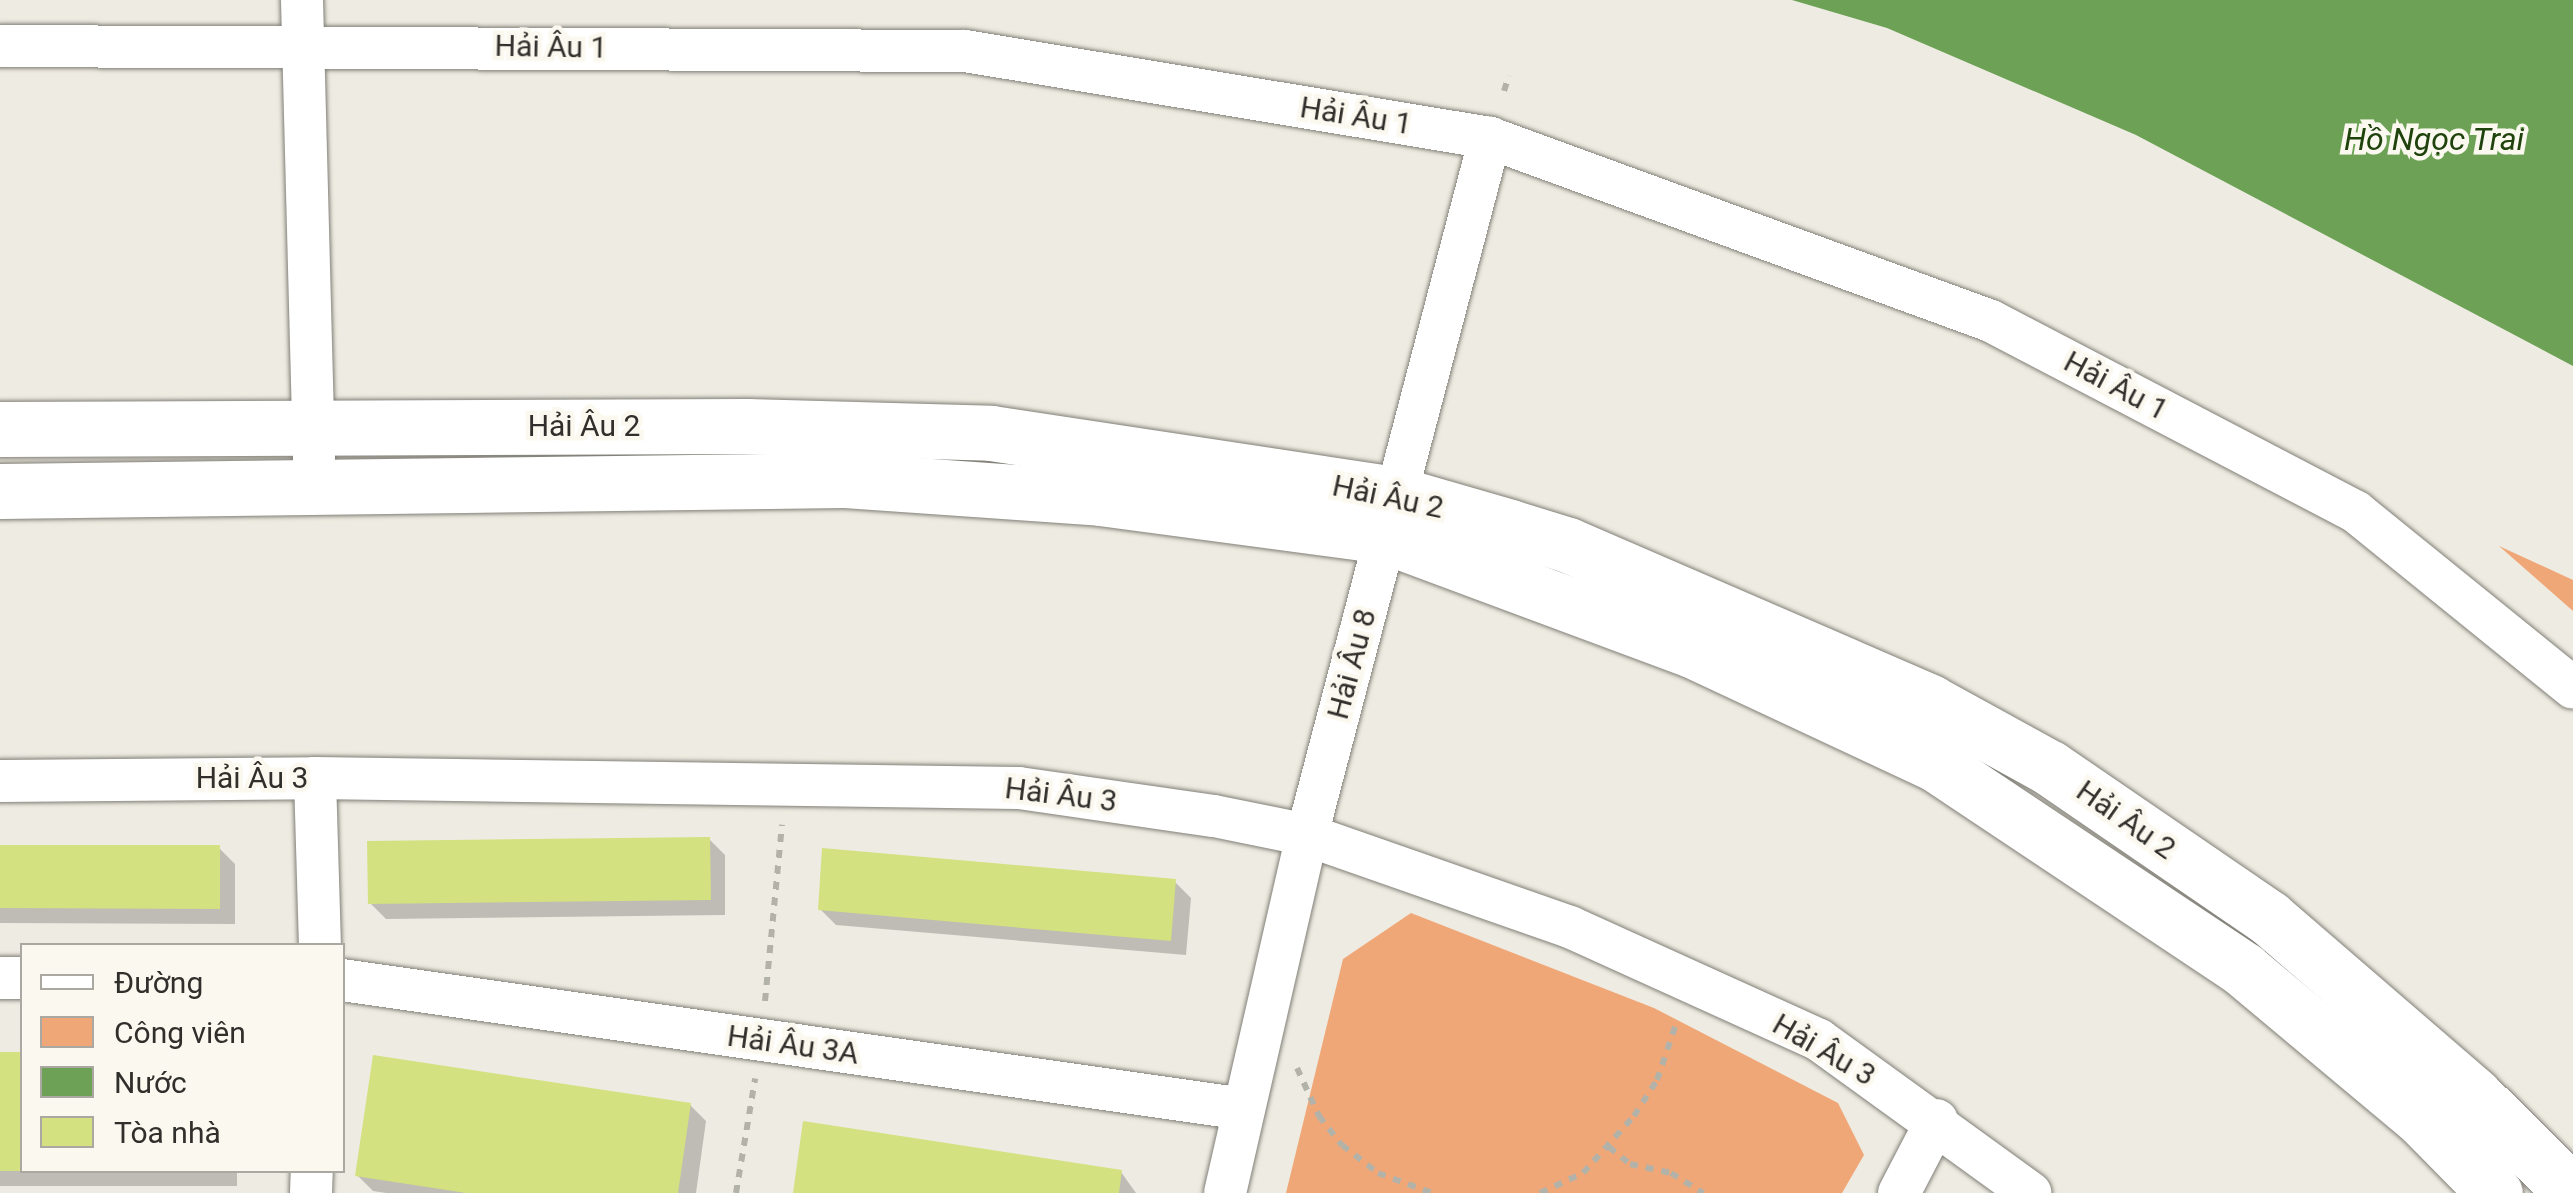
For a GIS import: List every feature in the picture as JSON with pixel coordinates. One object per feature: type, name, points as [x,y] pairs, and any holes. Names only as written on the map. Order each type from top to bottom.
[{"type":"street","points":[[302,0],[314,488]]},
{"type":"street","name":"Hải Âu 1","points":[[0,46],[302,44],[965,51],[1490,138],[1990,321],[2356,512],[2573,688]]},
{"type":"street","name":"Hải Âu 8","points":[[1226,1193],[1307,834],[1490,138]]},
{"type":"street","name":"Hải Âu 2","points":[[0,430],[313,425],[990,433],[1391,515],[1568,545],[1930,702],[2050,768],[2269,918],[2474,1095],[2573,1193]]},
{"type":"street","name":"Hải Âu 2","points":[[0,491],[845,480],[1391,515],[1937,765],[2244,970],[2420,1118],[2495,1193]]},
{"type":"street","points":[[316,778],[320,943]]},
{"type":"street","name":"Hải Âu 3","points":[[0,781],[316,778],[1019,788],[1307,834],[1570,927],[1818,1040],[1938,1120],[2030,1193]]},
{"type":"street","name":"Hải Âu 3A","points":[[345,980],[1244,1110]]},
{"type":"street","points":[[1899,1193],[1938,1120]]},
{"type":"path","points":[[1504,92],[1509,76]]},
{"type":"path","points":[[764,1010],[783,818]]},
{"type":"path","points":[[1540,1193],[1583,1172],[1609,1148],[1657,1080],[1681,1005]]},
{"type":"path","points":[[1297,1067],[1318,1116],[1342,1145],[1378,1173],[1432,1193]]},
{"type":"path","points":[[736,1193],[756,1072]]},
{"type":"path","points":[[1609,1148],[1630,1164],[1671,1173],[1704,1193]]},
{"type":"green space","points":[[2499,546],[2573,580],[2573,611]]},
{"type":"green space","points":[[1411,913],[1654,1008],[1838,1103],[1864,1155],[1842,1193],[1286,1193],[1343,959]]},
{"type":"water","name":"Hồ Ngọc Trai","points":[[1792,0],[2573,0],[2573,366],[2136,135],[1887,28]]},
{"type":"building","points":[[710,837],[711,900],[368,904],[367,841]]},
{"type":"building","points":[[0,845],[220,845],[220,909],[0,908]]},
{"type":"building","points":[[822,848],[1176,879],[1171,941],[818,910]]},
{"type":"building","points":[[0,1052],[20,1052],[20,1171],[0,1171]]},
{"type":"building","points":[[373,1055],[691,1103],[678,1193],[466,1193],[355,1176]]},
{"type":"building","points":[[803,1121],[1122,1170],[1119,1193],[793,1193]]}]
